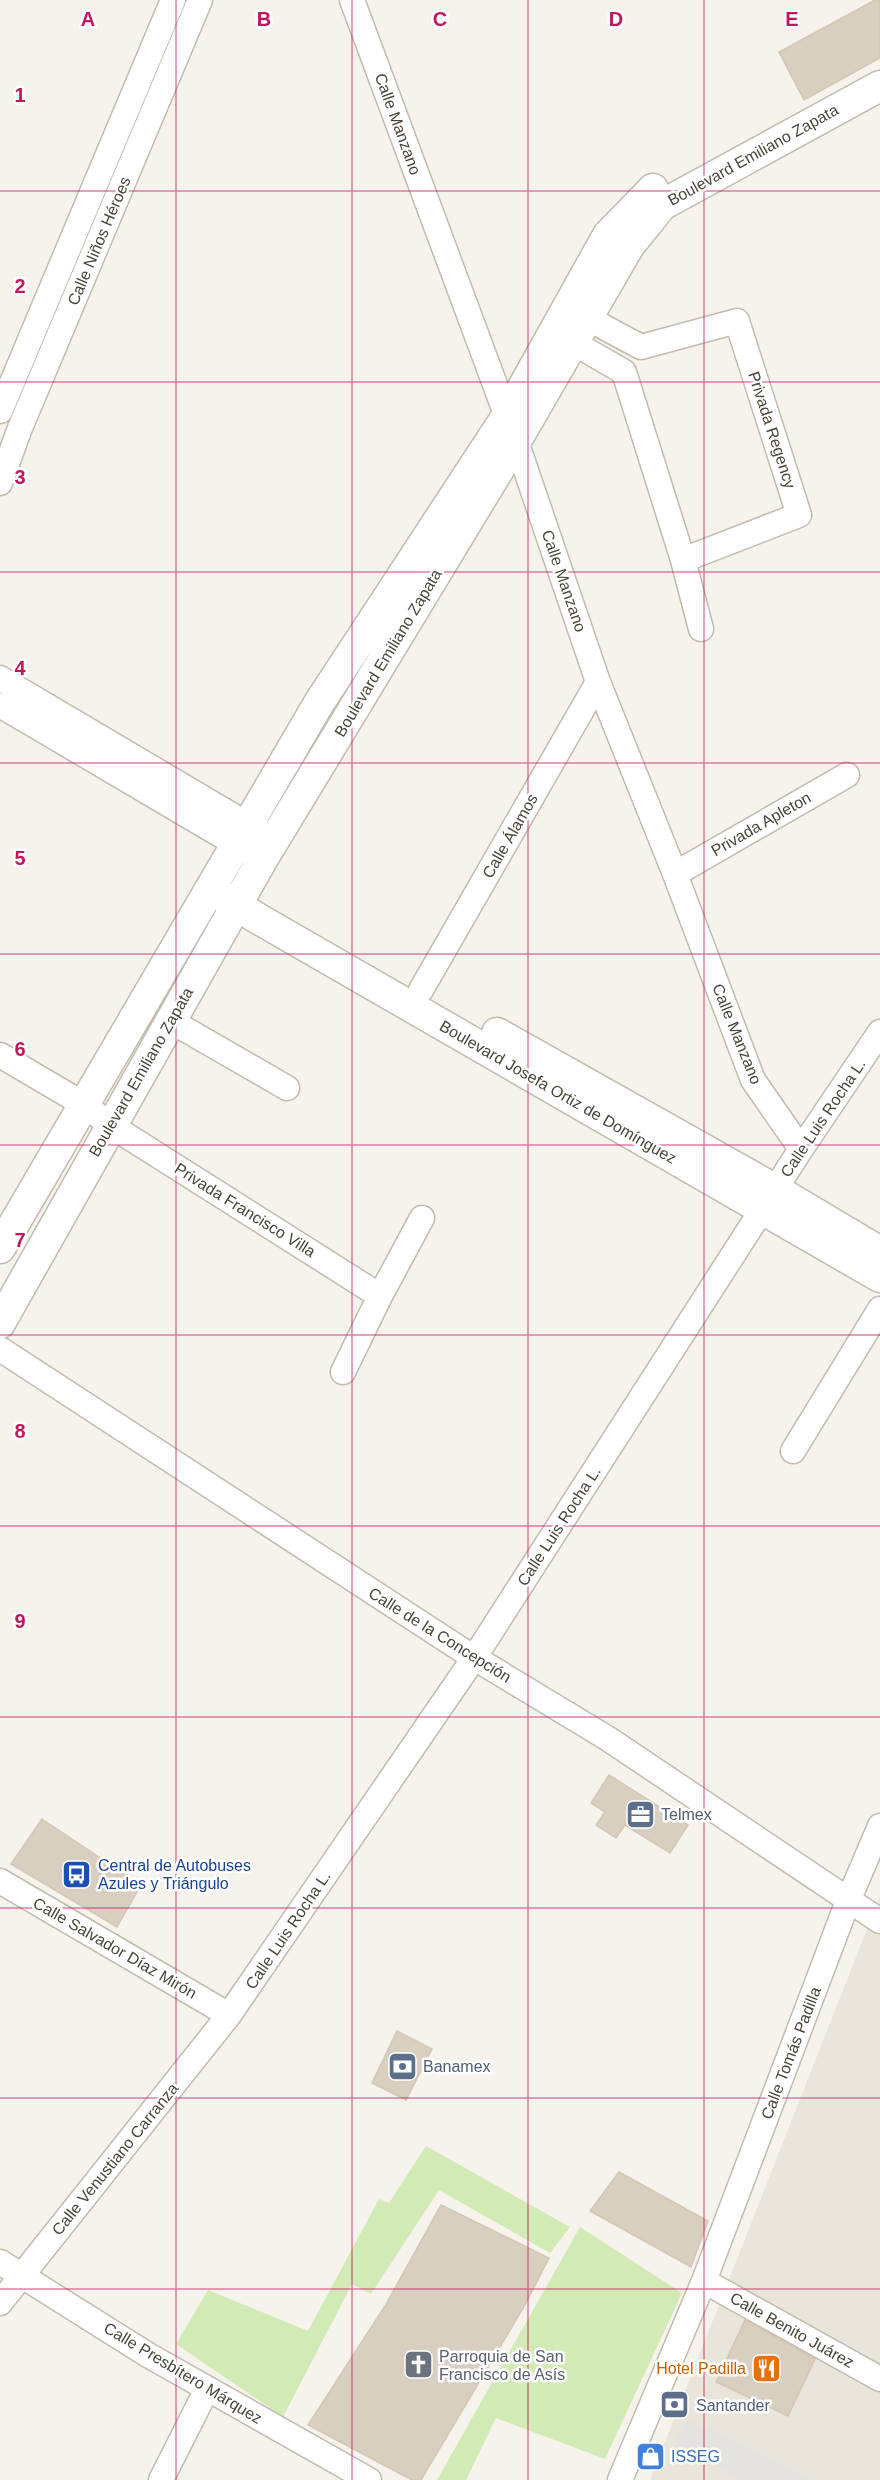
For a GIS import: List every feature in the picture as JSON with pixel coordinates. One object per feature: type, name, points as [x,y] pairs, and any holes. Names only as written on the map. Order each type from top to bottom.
[{"type":"street","name":"Calle Niños Héroes","points":[[0,411],[173,0]]},
{"type":"street","name":"Calle Niños Héroes","points":[[0,483],[10,424],[200,0]]},
{"type":"street","name":"Calle Manzano","points":[[352,0],[512,429],[598,682],[675,874],[753,1080],[801,1149]]},
{"type":"street","name":"Boulevard Emiliano Zapata","points":[[0,1323],[241,896],[512,429],[608,235],[652,189],[880,66]]},
{"type":"street","name":"Boulevard Emiliano Zapata","points":[[0,1248],[320,703],[581,331],[629,246],[662,205],[880,86]]},
{"type":"street","name":"Privada Regency","points":[[641,347],[737,321],[800,515],[683,560]]},
{"type":"street","points":[[581,331],[641,347],[624,372]]},
{"type":"street","points":[[581,331],[624,372],[683,560],[701,629]]},
{"type":"street","points":[[0,678],[268,851]]},
{"type":"street","name":"Calle Álamos","points":[[421,990],[598,682]]},
{"type":"street","points":[[0,705],[242,835]]},
{"type":"street","name":"Privada Apleton","points":[[675,874],[847,775]]},
{"type":"street","points":[[215,881],[241,896]]},
{"type":"street","name":"Boulevard Josefa Ortiz de Domínguez","points":[[241,896],[421,990],[769,1200],[880,1277]]},
{"type":"street","name":"Boulevard Josefa Ortiz de Domínguez","points":[[241,896],[277,930],[769,1200],[880,1252]]},
{"type":"street","points":[[171,1020],[287,1088]]},
{"type":"street","name":"Calle Luis Rocha L.","points":[[230,2015],[474,1658],[801,1149],[880,1032]]},
{"type":"street","name":"Privada Francisco Villa","points":[[0,1055],[84,1105],[110,1125],[380,1296]]},
{"type":"street","points":[[343,1372],[422,1218]]},
{"type":"street","points":[[793,1452],[880,1309]]},
{"type":"street","name":"Calle de la Concepción","points":[[0,1349],[474,1658],[607,1738],[880,1921]]},
{"type":"street","name":"Calle Tomás Padilla","points":[[620,2480],[704,2281],[848,1901],[880,1826]]},
{"type":"street","name":"Calle Salvador Díaz Mirón","points":[[0,1881],[230,2015]]},
{"type":"street","name":"Calle Venustiano Carranza","points":[[0,2303],[230,2015]]},
{"type":"street","name":"Calle Presbítero Márquez","points":[[0,2262],[148,2355],[369,2480]]},
{"type":"street","name":"Calle Benito Juárez","points":[[704,2281],[880,2379]]},
{"type":"street","points":[[161,2480],[207,2389]]},
{"type":"shaded area","points":[[880,1896],[880,2480],[650,2480]]},
{"type":"shaded area","points":[[686,2419],[814,2480],[742,2480],[674,2444]]},
{"type":"green space","points":[[426,2146],[570,2227],[550,2253],[439,2190],[371,2294],[352,2284],[283,2417],[176,2344],[208,2290],[308,2331],[379,2199],[389,2203]]},
{"type":"green space","points":[[580,2227],[682,2293],[605,2459],[496,2418],[466,2480],[437,2480]]},
{"type":"building","points":[[875,0],[880,0],[880,58],[804,100],[779,52]]},
{"type":"building","name":"Telmex","points":[[609,1775],[688,1825],[670,1853],[625,1825],[616,1838],[596,1825],[605,1812],[591,1803]]},
{"type":"building","name":"Central de Autobuses Azules y Triángulo","points":[[42,1819],[141,1885],[117,1927],[11,1864]]},
{"type":"building","name":"Banamex","points":[[397,2031],[432,2049],[406,2100],[372,2083]]},
{"type":"building","points":[[619,2172],[708,2221],[691,2267],[590,2211]]},
{"type":"building","name":"Parroquia de San Francisco de Asís","points":[[441,2205],[549,2258],[525,2305],[421,2480],[412,2480],[308,2425],[385,2306]]},
{"type":"building","name":"Hotel Padilla","points":[[745,2320],[815,2359],[788,2416],[716,2382]]},
{"type":"place","name":"Telmex","points":[[640,1814]]},
{"type":"place","name":"Central de Autobuses Azules y Triángulo","points":[[77,1874]]},
{"type":"place","name":"Banamex","points":[[402,2066]]},
{"type":"place","name":"Parroquia de San Francisco de Asís","points":[[418,2365]]},
{"type":"place","name":"Hotel Padilla","points":[[767,2368]]},
{"type":"place","name":"Santander","points":[[675,2405]]},
{"type":"place","name":"ISSEG","points":[[650,2456]]}]
